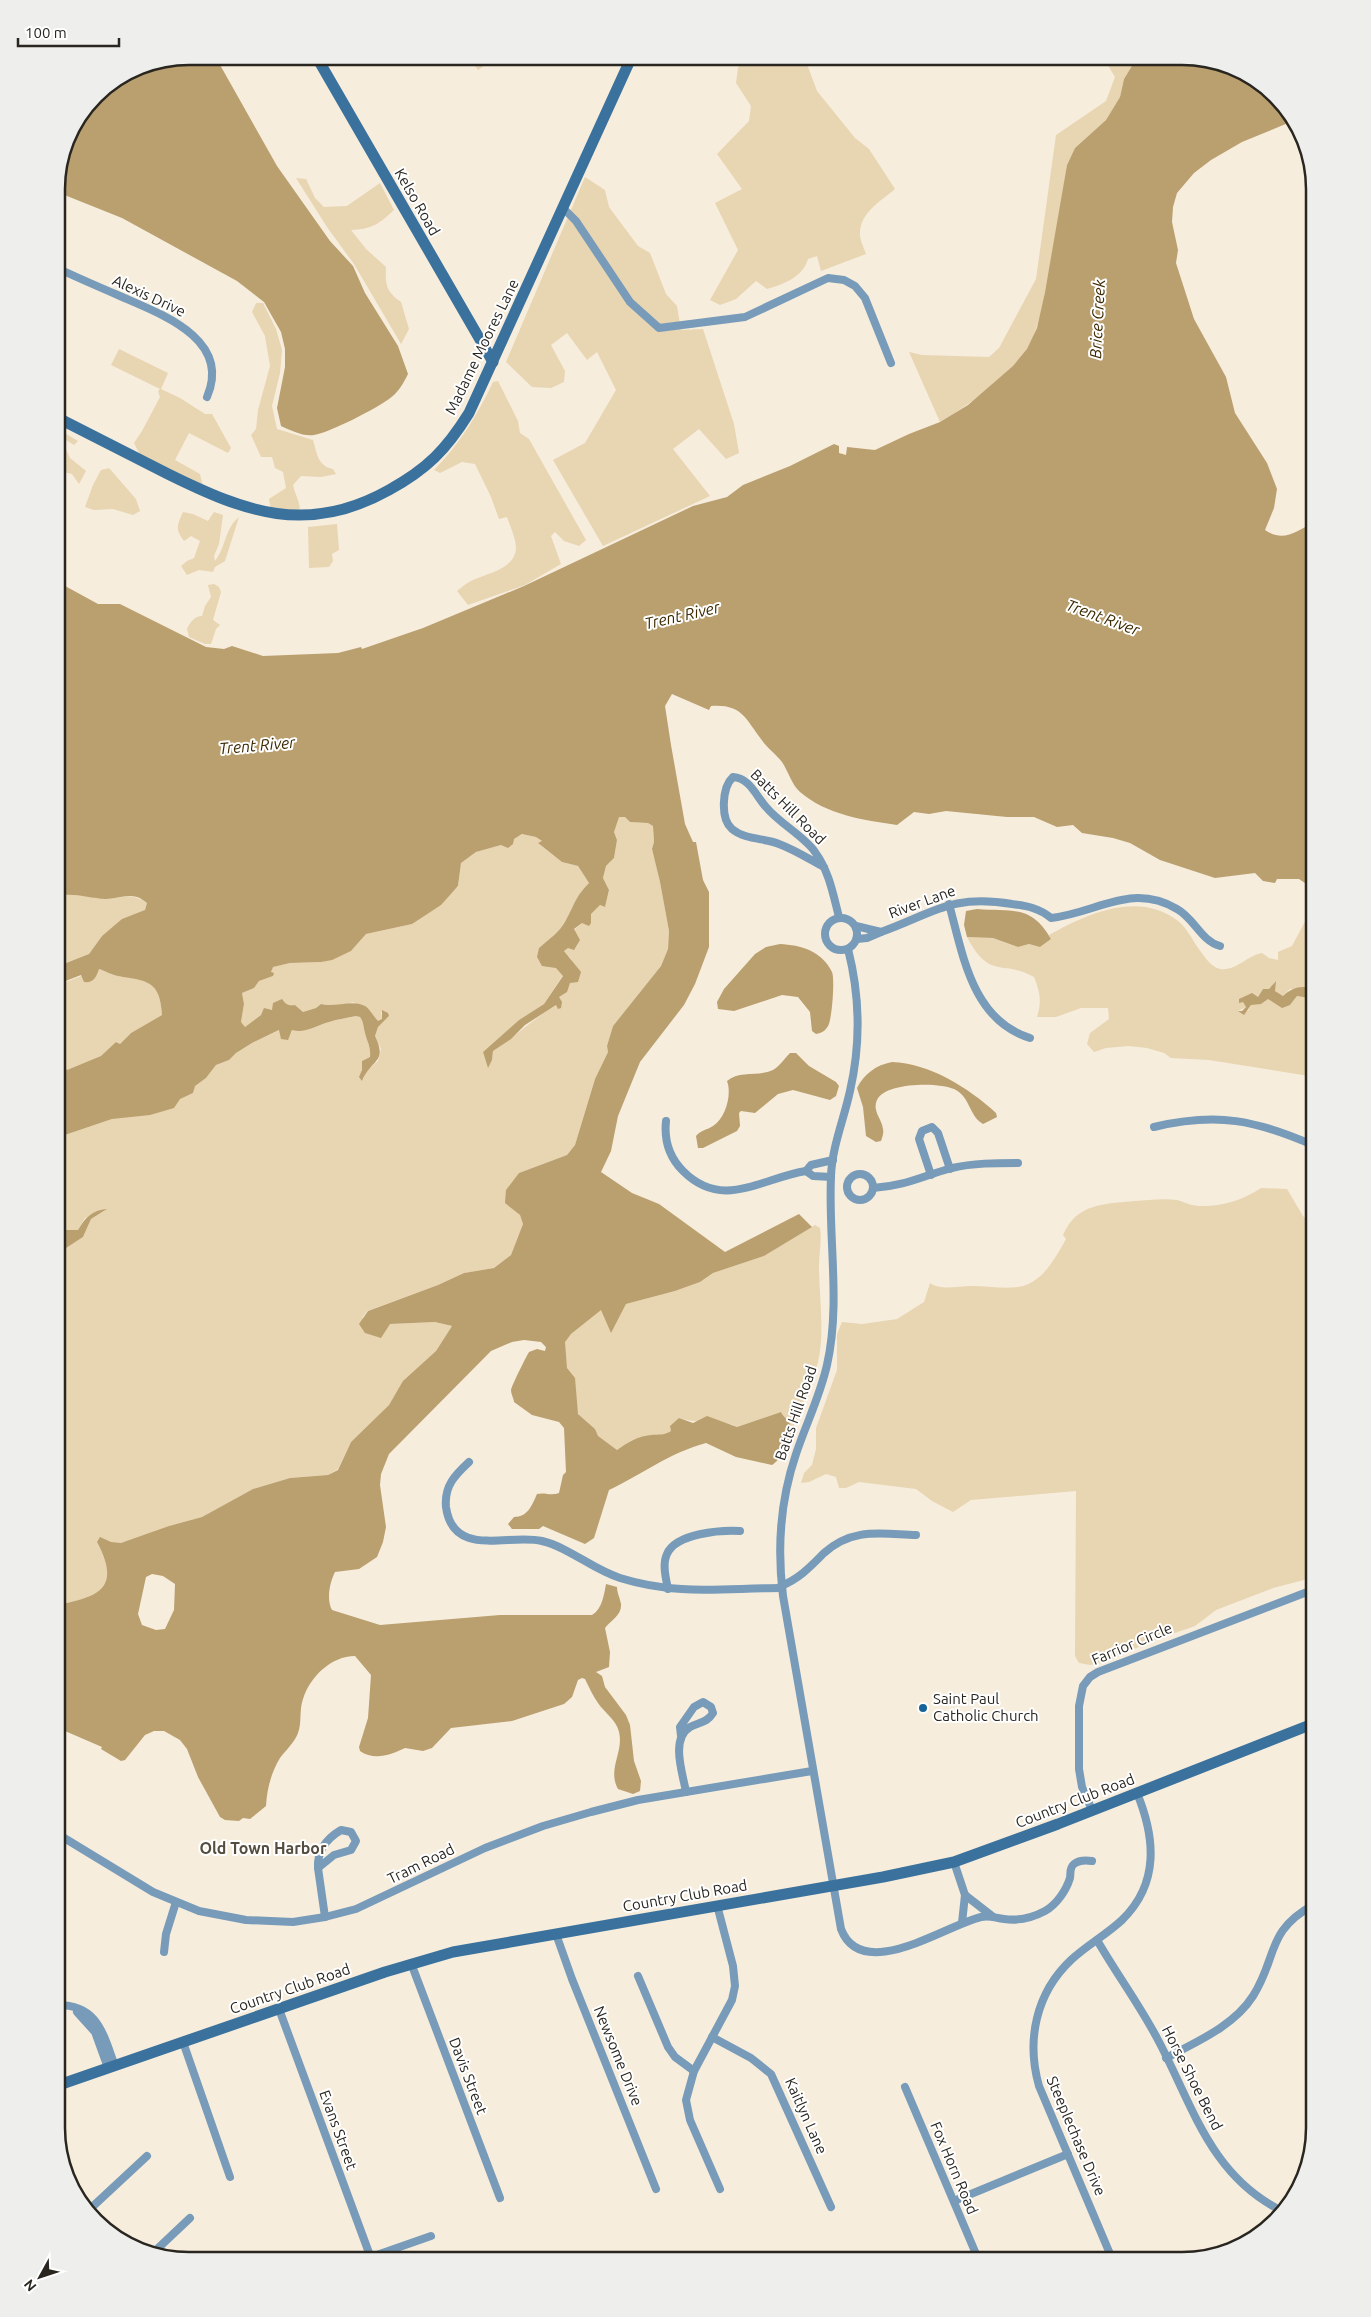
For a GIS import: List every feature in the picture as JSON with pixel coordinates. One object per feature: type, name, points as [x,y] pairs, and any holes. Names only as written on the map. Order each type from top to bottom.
[{"type":"street","name":"Kelso Road","points":[[321,65],[493,362]]},
{"type":"street","name":"Madame Moores Lane","points":[[65,422],[222,500],[275,514],[311,516],[348,509],[366,503],[417,474],[446,447],[469,413],[628,65]]},
{"type":"street","points":[[563,208],[576,220],[630,302],[659,328],[745,318],[828,278],[844,280],[855,286],[865,298],[891,363]]},
{"type":"street","name":"Alexis Drive","points":[[65,272],[161,314],[180,324],[191,333],[203,348],[211,368],[210,390],[206,397]]},
{"type":"street","name":"Batts Hill Road","points":[[824,867],[778,843],[744,836],[730,828],[726,820],[724,800],[728,781],[734,777],[740,777],[745,781],[766,807],[814,850],[824,867],[838,917]]},
{"type":"street","points":[[795,851],[802,840]]},
{"type":"street","name":"River Lane","points":[[857,939],[867,938],[949,904],[969,901],[998,902],[1040,909],[1051,918],[1074,915],[1117,899],[1142,898],[1177,909],[1193,922],[1208,940],[1220,946]]},
{"type":"street","points":[[949,904],[964,962],[985,1007],[1002,1024],[1020,1035],[1030,1038]]},
{"type":"street","points":[[838,917],[849,919],[856,926],[857,939],[848,949],[837,950],[825,938],[826,927],[829,922],[838,917]]},
{"type":"street","name":"River Lane","points":[[856,926],[881,932]]},
{"type":"street","name":"Batts Hill Road","points":[[848,949],[857,996],[858,1034],[850,1088],[831,1176],[833,1306],[831,1345],[823,1382],[796,1454],[785,1492],[780,1532],[782,1587],[832,1885],[844,1937],[863,1952],[896,1949],[939,1934],[962,1923],[992,1916]]},
{"type":"street","points":[[1154,1127],[1196,1119],[1226,1119],[1269,1128],[1306,1142]]},
{"type":"street","points":[[666,1121],[664,1135],[671,1154],[679,1167],[692,1179],[716,1190],[737,1191],[786,1174],[806,1171],[812,1165],[833,1160]]},
{"type":"street","points":[[931,1175],[919,1139],[922,1131],[932,1127],[938,1133],[950,1169]]},
{"type":"street","points":[[873,1188],[906,1184],[950,1169],[989,1163],[1018,1163]]},
{"type":"street","points":[[806,1171],[813,1176],[831,1176]]},
{"type":"street","points":[[860,1174],[871,1180],[873,1188],[866,1199],[858,1200],[850,1195],[847,1188],[850,1180],[860,1174]]},
{"type":"street","points":[[831,1187],[847,1188]]},
{"type":"street","points":[[469,1462],[454,1475],[448,1487],[446,1500],[450,1519],[460,1532],[466,1536],[486,1542],[520,1538],[542,1541],[565,1550],[607,1573],[645,1585],[668,1589],[782,1587],[801,1576],[832,1546],[844,1540],[877,1532],[916,1536]]},
{"type":"street","points":[[668,1589],[665,1560],[673,1546],[714,1530],[740,1531]]},
{"type":"street","name":"Farrior Circle","points":[[1092,1810],[1082,1787],[1079,1769],[1080,1695],[1086,1681],[1098,1672],[1306,1592]]},
{"type":"street","points":[[682,1736],[691,1727],[709,1719],[713,1714],[711,1707],[703,1702],[694,1706],[680,1727],[682,1736],[679,1748],[686,1792]]},
{"type":"street","name":"Country Club Road","points":[[65,2083],[411,1963],[453,1952],[918,1870],[954,1862],[1138,1793],[1306,1727]]},
{"type":"street","name":"Tram Road","points":[[65,1839],[125,1876],[176,1902],[215,1915],[246,1920],[293,1922],[325,1918],[371,1904],[485,1848],[543,1826],[632,1802],[812,1771]]},
{"type":"street","name":"Steeplechase Drive","points":[[1109,2252],[1036,2074],[1033,2060],[1034,2032],[1040,2006],[1056,1975],[1072,1959],[1123,1919],[1131,1909],[1148,1875],[1151,1863],[1152,1840],[1138,1793]]},
{"type":"street","points":[[318,1868],[334,1855],[352,1850],[356,1841],[351,1832],[341,1830],[332,1836],[317,1856],[318,1868],[325,1918]]},
{"type":"street","points":[[966,1895],[992,1916],[1016,1920],[1027,1918],[1045,1911],[1053,1905],[1066,1888],[1071,1868],[1074,1864],[1079,1861],[1092,1861]]},
{"type":"street","points":[[954,1862],[966,1895],[962,1923]]},
{"type":"street","points":[[164,1952],[166,1934],[176,1902]]},
{"type":"street","points":[[717,1906],[735,1972],[735,1986],[732,2000],[694,2071],[687,2091],[686,2108],[720,2189]]},
{"type":"street","points":[[1166,2058],[1218,2029],[1241,2010],[1257,1988],[1280,1933],[1298,1914],[1306,1909]]},
{"type":"street","name":"Newsome Drive","points":[[556,1934],[572,1979],[656,2188]]},
{"type":"street","name":"Horse Shoe Bend","points":[[1096,1940],[1156,2036],[1201,2130],[1237,2180],[1277,2208]]},
{"type":"street","name":"Davis Street","points":[[411,1963],[500,2198]]},
{"type":"street","points":[[638,1976],[671,2053],[694,2071]]},
{"type":"street","points":[[65,2007],[82,2009],[93,2017],[102,2028],[112,2067]]},
{"type":"street","name":"Evans Street","points":[[279,2009],[368,2252]]},
{"type":"street","name":"Kaitlyn Lane","points":[[712,2037],[751,2058],[771,2074],[831,2207]]},
{"type":"street","points":[[183,2042],[230,2177]]},
{"type":"street","name":"Fox Horn Road","points":[[905,2087],[975,2252]]},
{"type":"street","points":[[954,2201],[1068,2154]]},
{"type":"street","points":[[93,2206],[147,2156]]},
{"type":"street","points":[[158,2248],[190,2218]]},
{"type":"street","points":[[390,2252],[432,2236]]},
{"type":"shaded area","points":[[474,65],[486,65],[478,70]]},
{"type":"shaded area","points":[[740,65],[807,65],[817,91],[855,138],[869,149],[895,189],[872,208],[863,220],[860,235],[866,254],[821,271],[817,256],[808,259],[802,271],[792,279],[767,289],[756,281],[736,299],[720,305],[710,300],[738,250],[715,203],[742,189],[717,154],[749,121],[751,106],[736,83]]},
{"type":"shaded area","points":[[1108,65],[1132,65],[1124,79],[1120,97],[1106,120],[1075,148],[1067,165],[1043,302],[1037,326],[1028,348],[1001,379],[940,422],[909,352],[922,355],[989,357],[999,348],[1036,279],[1056,135],[1106,101],[1115,77]]},
{"type":"shaded area","points":[[585,177],[605,190],[609,207],[638,246],[650,253],[666,294],[677,306],[681,330],[703,329],[734,424],[739,453],[726,459],[699,429],[673,449],[710,496],[603,546],[553,460],[585,443],[616,390],[597,352],[587,360],[567,333],[551,345],[565,371],[564,382],[551,388],[532,387],[506,362]]},
{"type":"shaded area","points":[[296,178],[306,179],[315,198],[324,207],[347,206],[380,183],[394,210],[375,225],[351,230],[366,249],[386,267],[389,291],[401,302],[409,329],[401,344],[354,264],[327,227]]},
{"type":"shaded area","points":[[256,303],[263,303],[276,329],[282,350],[280,373],[272,406],[277,429],[313,440],[321,462],[333,469],[336,474],[321,477],[301,476],[293,485],[300,509],[294,512],[271,510],[269,499],[286,488],[283,472],[275,468],[272,457],[261,457],[251,435],[256,429],[258,410],[270,366],[265,336],[252,312]]},
{"type":"shaded area","points":[[119,349],[168,373],[161,389],[180,398],[205,414],[212,414],[231,448],[228,453],[189,433],[175,460],[200,474],[203,487],[141,457],[134,443],[160,397],[158,391],[160,389],[111,365]]},
{"type":"shaded area","points":[[498,381],[518,421],[520,433],[529,439],[586,540],[579,546],[564,541],[555,532],[551,536],[561,564],[525,585],[468,605],[457,591],[471,581],[506,566],[514,555],[515,541],[507,517],[499,519],[475,464],[462,462],[440,473],[434,470],[467,429],[493,382]]},
{"type":"shaded area","points":[[65,433],[78,441],[74,445],[66,440],[65,442]]},
{"type":"shaded area","points":[[65,447],[70,458],[86,471],[79,484],[72,474],[65,472]]},
{"type":"shaded area","points":[[109,468],[136,499],[140,511],[133,515],[113,509],[94,510],[85,507],[101,470]]},
{"type":"shaded area","points":[[183,512],[193,514],[208,521],[214,512],[223,515],[219,544],[214,556],[215,561],[234,521],[239,517],[225,561],[215,567],[213,572],[199,570],[187,575],[181,566],[194,558],[200,541],[191,536],[184,541],[181,537],[178,527]]},
{"type":"shaded area","points":[[337,524],[339,550],[332,554],[333,561],[329,567],[309,568],[308,527]]},
{"type":"shaded area","points":[[214,584],[219,587],[221,592],[213,620],[220,625],[216,629],[211,644],[205,644],[189,637],[187,629],[193,620],[202,616],[205,606],[211,597],[208,585]]},
{"type":"shaded area","points":[[618,817],[625,817],[630,822],[648,823],[653,826],[654,842],[652,849],[669,931],[668,949],[661,966],[613,1026],[607,1046],[608,1052],[595,1079],[575,1145],[567,1155],[519,1173],[506,1203],[520,1215],[523,1224],[511,1255],[494,1268],[464,1273],[438,1285],[367,1311],[362,1318],[390,1324],[435,1322],[452,1326],[436,1351],[404,1381],[389,1405],[351,1442],[338,1469],[328,1475],[290,1478],[253,1489],[202,1517],[169,1526],[138,1538],[121,1543],[97,1542],[107,1571],[106,1580],[102,1588],[94,1594],[65,1603],[65,1249],[83,1237],[91,1219],[106,1210],[85,1218],[78,1230],[65,1229],[65,1135],[112,1119],[129,1116],[193,1093],[194,1086],[206,1078],[216,1065],[229,1060],[252,1043],[280,1030],[291,1034],[292,1030],[307,1030],[332,1021],[356,1016],[360,1017],[362,1021],[370,1050],[370,1057],[362,1061],[362,1081],[366,1071],[378,1061],[381,1049],[375,1036],[378,1027],[389,1016],[381,1012],[382,1019],[378,1022],[353,1002],[340,1006],[321,1004],[316,1008],[303,1012],[295,1005],[289,1006],[285,1003],[261,1015],[245,1027],[241,1022],[244,1004],[242,993],[254,988],[259,981],[273,976],[271,972],[272,967],[290,963],[321,962],[351,951],[366,934],[412,924],[458,887],[461,863],[476,852],[501,845],[523,834],[537,837],[543,842],[539,844],[562,862],[578,866],[589,883],[578,896],[561,928],[539,948],[563,975],[544,1004],[519,1020],[483,1052],[488,1067],[492,1060],[493,1051],[548,1010],[556,1005],[558,1007],[559,997],[567,990],[571,976],[572,960],[564,951],[568,948],[574,930],[582,923],[591,923],[591,914],[600,905],[605,907],[609,890],[603,878],[606,866],[614,858],[617,840],[614,832]]},
{"type":"shaded area","points":[[65,894],[108,899],[133,897],[147,903],[145,910],[102,936],[89,954],[65,963]]},
{"type":"shaded area","points":[[1130,906],[1147,907],[1163,912],[1178,921],[1210,963],[1220,969],[1237,966],[1251,957],[1262,953],[1269,958],[1278,960],[1278,952],[1292,946],[1306,920],[1306,989],[1290,989],[1283,996],[1275,991],[1275,982],[1269,989],[1263,989],[1258,997],[1243,1002],[1246,1007],[1238,1011],[1248,1011],[1251,1005],[1268,999],[1290,1005],[1297,996],[1306,998],[1306,1076],[1209,1060],[1171,1058],[1164,1053],[1147,1048],[1129,1046],[1106,1048],[1094,1052],[1087,1044],[1090,1033],[1109,1019],[1108,1008],[1081,1008],[1056,1017],[1037,1017],[1040,997],[1034,977],[1013,969],[990,964],[975,951],[967,937],[993,938],[1018,947],[1029,944],[1040,947],[1051,939],[1049,935],[1079,920],[1096,913]]},
{"type":"shaded area","points":[[99,969],[144,981],[155,988],[161,1003],[162,1015],[131,1033],[120,1044],[116,1042],[102,1056],[67,1070],[65,1068],[65,982]]},
{"type":"shaded area","points":[[1261,1188],[1287,1189],[1306,1218],[1306,1578],[1304,1580],[1273,1588],[1216,1610],[1195,1626],[1149,1642],[1107,1662],[1090,1665],[1079,1663],[1075,1656],[1076,1491],[971,1500],[953,1512],[932,1501],[916,1489],[859,1482],[846,1488],[839,1488],[836,1477],[826,1474],[809,1482],[801,1483],[804,1473],[812,1465],[816,1449],[816,1428],[837,1370],[837,1334],[842,1322],[862,1324],[897,1319],[924,1302],[930,1283],[939,1287],[1012,1288],[1027,1285],[1041,1275],[1053,1261],[1066,1239],[1063,1235],[1069,1224],[1084,1211],[1093,1207],[1113,1203],[1161,1199],[1177,1200],[1196,1206],[1208,1206],[1224,1204],[1247,1196]]},
{"type":"shaded area","points":[[815,1225],[820,1228],[821,1233],[819,1266],[820,1351],[813,1380],[792,1431],[781,1412],[737,1427],[725,1423],[679,1418],[671,1431],[662,1436],[652,1435],[617,1450],[597,1436],[595,1429],[578,1414],[571,1374],[567,1368],[564,1342],[571,1334],[601,1309],[611,1332],[626,1304],[675,1291],[700,1282],[713,1273],[764,1256]]},
{"type":"water","points":[[181,65],[220,65],[277,166],[330,241],[353,266],[365,293],[398,346],[408,374],[400,388],[389,399],[353,420],[321,433],[306,435],[281,426],[277,408],[285,367],[285,349],[281,332],[264,302],[237,281],[122,218],[65,195],[69,157],[74,142],[86,120],[101,101],[120,86],[142,74],[165,67]]},
{"type":"water","points":[[1132,65],[1190,65],[1206,67],[1237,78],[1251,86],[1275,107],[1287,123],[1242,142],[1211,160],[1194,173],[1177,193],[1173,207],[1172,222],[1178,250],[1176,263],[1194,319],[1226,377],[1235,413],[1267,463],[1277,489],[1274,508],[1265,530],[1278,536],[1284,536],[1306,527],[1306,884],[1299,879],[1277,879],[1275,883],[1263,881],[1255,873],[1215,878],[1160,860],[1130,843],[1082,833],[1073,825],[1057,827],[1034,817],[1007,817],[946,811],[929,814],[914,812],[897,825],[846,815],[822,806],[800,792],[782,762],[763,742],[742,714],[730,707],[711,706],[709,710],[672,694],[665,706],[685,824],[693,842],[696,842],[703,880],[709,892],[709,947],[695,984],[684,1005],[640,1062],[618,1116],[611,1151],[601,1172],[632,1193],[659,1204],[725,1252],[799,1214],[812,1227],[764,1256],[713,1273],[700,1282],[675,1291],[626,1304],[611,1333],[601,1310],[571,1334],[565,1342],[567,1368],[575,1378],[578,1414],[595,1429],[598,1436],[617,1450],[629,1442],[642,1437],[668,1433],[671,1431],[670,1426],[679,1418],[693,1423],[707,1416],[737,1427],[781,1412],[790,1424],[790,1441],[784,1453],[772,1465],[736,1457],[706,1443],[668,1458],[609,1490],[594,1538],[585,1544],[543,1526],[539,1529],[512,1529],[508,1524],[514,1517],[526,1513],[537,1494],[559,1493],[563,1475],[566,1472],[564,1428],[559,1422],[532,1415],[514,1402],[511,1392],[529,1352],[537,1349],[545,1351],[546,1347],[541,1342],[524,1340],[512,1342],[491,1351],[389,1454],[381,1474],[380,1485],[386,1527],[377,1557],[359,1569],[335,1572],[329,1596],[332,1610],[380,1625],[500,1615],[592,1615],[600,1605],[606,1584],[617,1587],[621,1608],[605,1628],[610,1652],[609,1667],[596,1672],[602,1676],[605,1687],[626,1715],[630,1725],[634,1761],[641,1781],[640,1791],[633,1794],[618,1789],[614,1774],[620,1739],[618,1728],[596,1700],[585,1679],[582,1678],[578,1680],[572,1697],[564,1704],[512,1721],[451,1728],[432,1748],[423,1751],[405,1748],[388,1755],[371,1756],[360,1751],[359,1747],[368,1718],[371,1675],[355,1656],[338,1660],[323,1669],[306,1691],[302,1703],[297,1736],[274,1769],[268,1787],[266,1806],[250,1819],[243,1818],[239,1821],[225,1820],[220,1817],[198,1777],[187,1749],[180,1740],[164,1731],[154,1731],[145,1735],[125,1760],[121,1761],[101,1749],[102,1747],[65,1731],[65,1603],[94,1594],[102,1588],[106,1580],[107,1571],[97,1542],[100,1537],[111,1542],[121,1543],[169,1526],[202,1517],[253,1489],[290,1478],[328,1475],[338,1470],[351,1442],[389,1405],[403,1381],[436,1351],[452,1326],[435,1322],[390,1324],[381,1338],[365,1333],[359,1324],[368,1311],[438,1285],[464,1273],[494,1268],[511,1255],[523,1224],[520,1215],[505,1203],[506,1190],[519,1173],[567,1155],[575,1145],[595,1079],[608,1052],[607,1046],[613,1026],[661,966],[668,949],[669,931],[652,849],[654,842],[653,826],[648,823],[630,822],[625,817],[619,817],[614,832],[617,840],[614,858],[606,866],[603,878],[609,890],[605,907],[600,905],[591,914],[589,926],[582,923],[574,929],[580,940],[574,950],[568,948],[564,951],[581,972],[578,982],[570,983],[567,992],[559,997],[562,1002],[561,1008],[558,1009],[556,1005],[525,1025],[511,1039],[493,1051],[492,1060],[488,1068],[483,1052],[519,1020],[544,1004],[563,976],[556,968],[542,966],[537,957],[539,948],[561,928],[578,897],[589,883],[578,866],[562,862],[538,843],[542,841],[536,837],[522,834],[514,839],[513,844],[508,848],[501,845],[476,852],[461,863],[458,886],[441,905],[412,924],[366,934],[351,951],[332,960],[290,963],[273,967],[271,972],[274,973],[273,976],[259,981],[254,988],[242,993],[244,1004],[241,1022],[245,1027],[261,1015],[264,1008],[272,1010],[273,1003],[282,999],[286,1004],[295,1005],[303,1012],[316,1008],[321,1004],[354,1003],[367,1007],[378,1021],[382,1019],[382,1010],[388,1013],[389,1016],[378,1027],[375,1036],[379,1045],[379,1056],[362,1081],[359,1077],[362,1070],[362,1061],[370,1057],[370,1053],[363,1023],[360,1017],[356,1016],[336,1020],[306,1030],[292,1030],[288,1040],[281,1039],[279,1030],[252,1043],[229,1060],[216,1065],[206,1078],[195,1086],[193,1093],[180,1099],[174,1108],[150,1115],[112,1119],[65,1135],[65,1068],[67,1070],[101,1056],[116,1042],[120,1044],[131,1033],[162,1015],[161,1003],[155,989],[144,981],[99,969],[90,982],[84,982],[81,975],[65,981],[65,963],[89,954],[102,936],[122,919],[145,910],[147,903],[133,896],[106,899],[65,895],[65,586],[98,604],[120,604],[206,647],[224,649],[232,646],[263,656],[338,653],[361,647],[362,649],[423,628],[524,586],[693,506],[727,497],[743,485],[790,466],[834,444],[839,446],[839,453],[846,455],[847,447],[875,450],[940,422],[968,405],[1013,366],[1027,349],[1037,328],[1045,292],[1067,165],[1075,148],[1106,120],[1120,97],[1124,79]],"holes":[[[152,1574],[163,1576],[175,1584],[174,1610],[165,1629],[156,1630],[142,1625],[138,1614],[146,1577]]]},
{"type":"water","points":[[977,909],[1020,912],[1028,915],[1044,928],[1051,939],[1040,947],[1029,944],[1018,947],[993,938],[967,937],[964,925],[966,911]]},
{"type":"water","points":[[780,944],[810,950],[823,959],[832,972],[831,1016],[828,1026],[822,1032],[816,1034],[812,1031],[810,1012],[798,997],[782,995],[734,1011],[718,1009],[717,1002],[724,989],[755,954],[766,947]]},
{"type":"water","points":[[1276,981],[1275,991],[1283,996],[1294,989],[1306,987],[1306,998],[1297,996],[1290,1005],[1282,1008],[1268,999],[1261,1004],[1251,1005],[1244,1015],[1238,1011],[1242,1011],[1246,1007],[1243,1002],[1239,1003],[1239,999],[1252,993],[1258,997],[1263,989],[1269,989]]},
{"type":"water","points":[[790,1053],[796,1053],[809,1066],[836,1082],[839,1086],[836,1096],[830,1100],[793,1090],[778,1094],[755,1113],[741,1111],[739,1113],[740,1126],[737,1131],[703,1148],[698,1148],[696,1136],[718,1122],[724,1112],[729,1092],[727,1081],[738,1076],[773,1070]]},
{"type":"water","points":[[892,1062],[920,1067],[948,1078],[974,1095],[996,1113],[997,1117],[983,1124],[975,1116],[963,1096],[954,1089],[937,1085],[901,1087],[882,1094],[877,1100],[876,1111],[883,1132],[881,1141],[876,1142],[866,1136],[863,1107],[857,1088],[863,1078],[871,1071],[881,1065]]},
{"type":"water","points":[[107,1209],[91,1219],[83,1237],[65,1249],[65,1229],[78,1230],[90,1215]]},
{"type":"place","name":"Saint Paul Catholic Church","points":[[923,1708]]},
{"type":"district","name":"Old Town Harbor","points":[[263,1848]]},
{"type":"water label","name":"Brice Creek","points":[[1097,319]]},
{"type":"water label","name":"Trent River","points":[[682,615]]},
{"type":"water label","name":"Trent River","points":[[1103,617]]},
{"type":"water label","name":"Trent River","points":[[257,745]]}]
